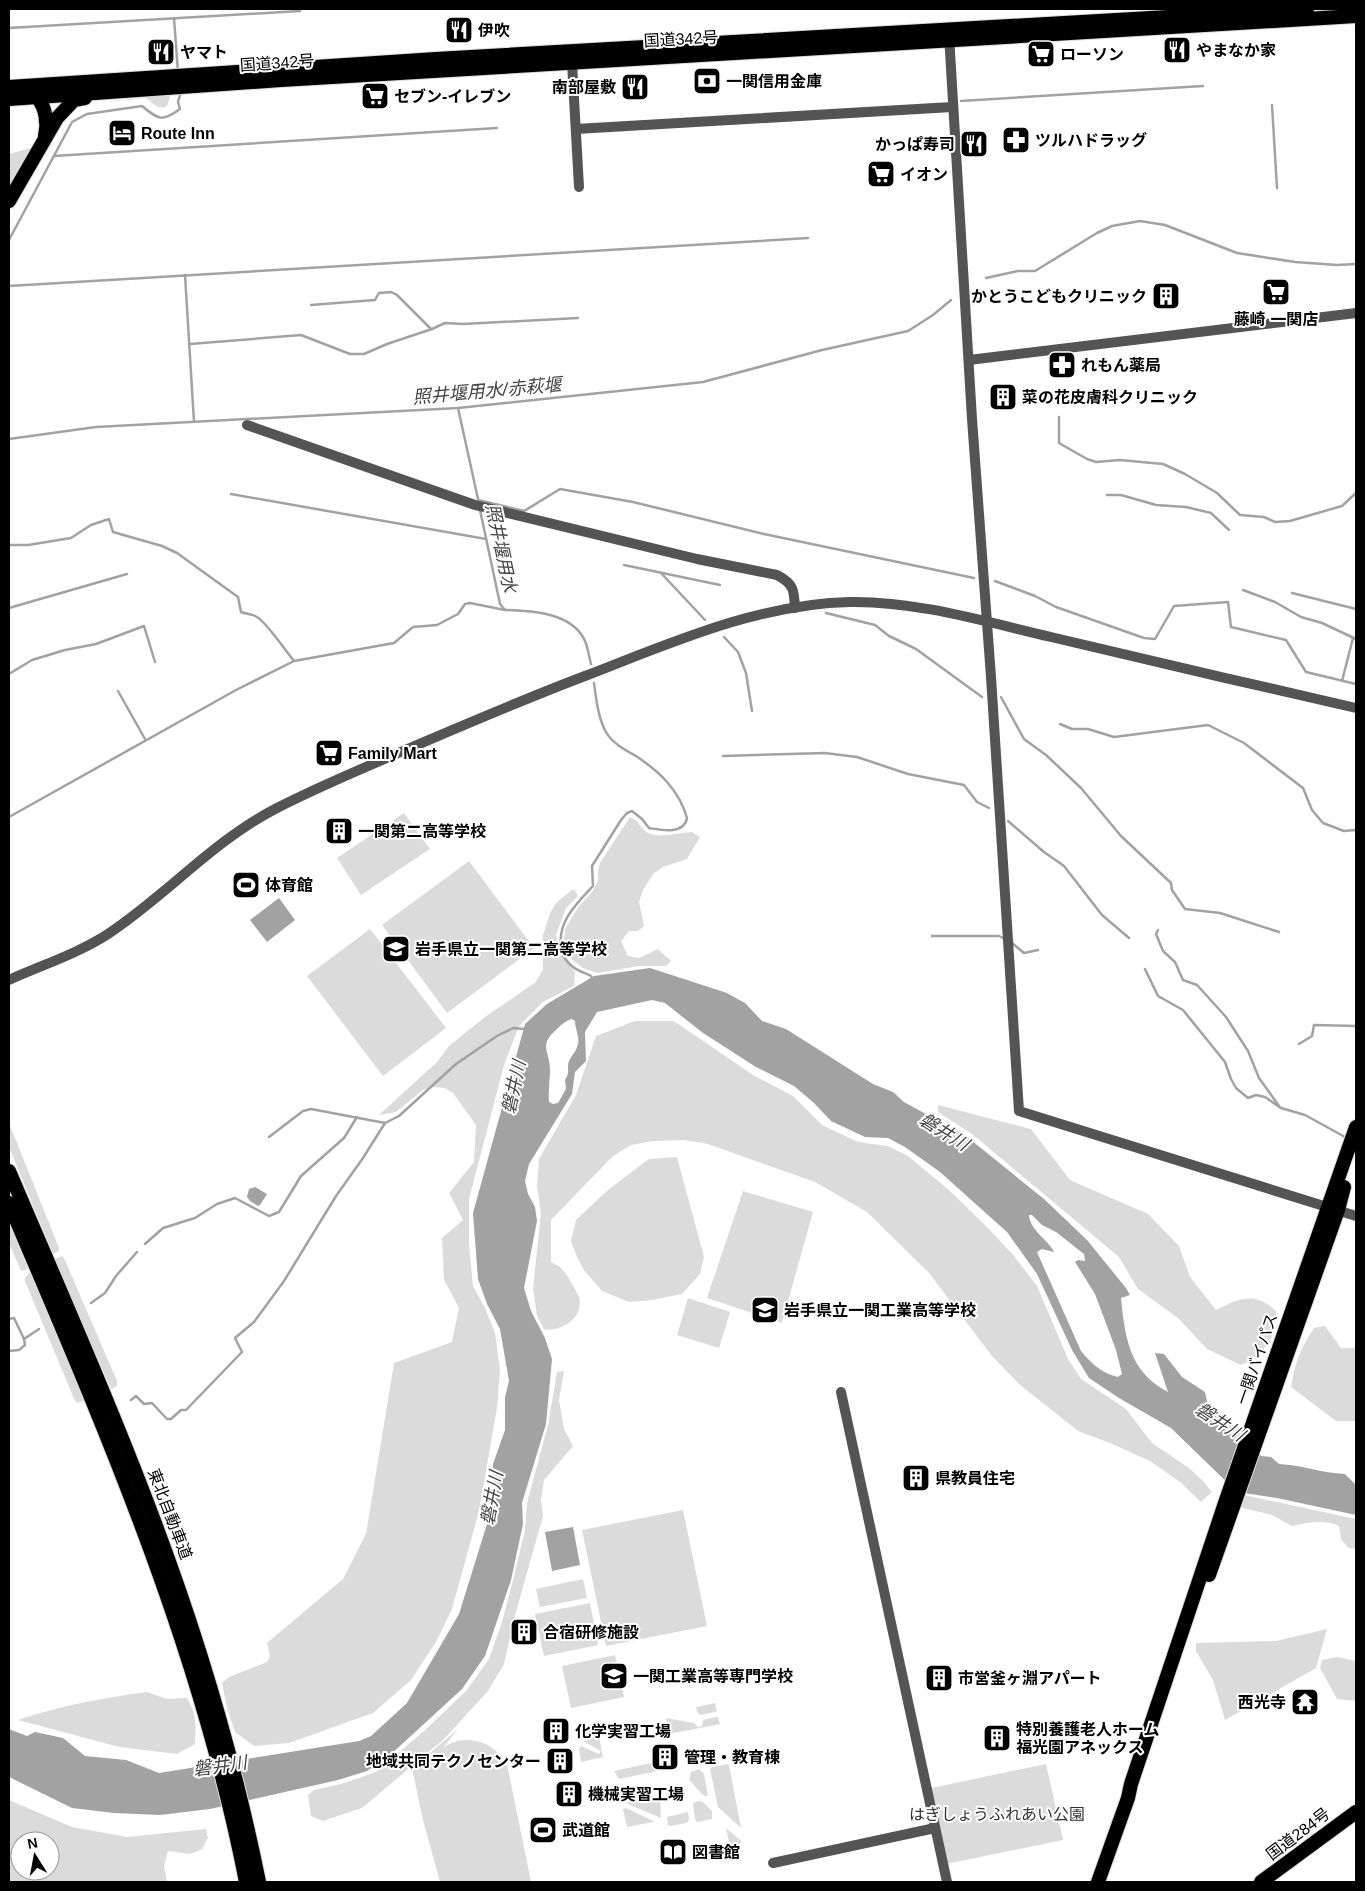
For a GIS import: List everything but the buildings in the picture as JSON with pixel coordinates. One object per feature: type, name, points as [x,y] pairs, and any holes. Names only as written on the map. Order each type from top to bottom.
[{"type":"highway","name":"国道342号","points":[[9,99],[572,63],[1307,9]]},
{"type":"highway","name":"国道342号","points":[[9,88],[949,34],[1356,16]]},
{"type":"highway","points":[[9,88],[37,97],[42,103],[46,121],[44,139]]},
{"type":"highway","points":[[9,201],[57,118],[74,100],[143,90]]},
{"type":"highway","name":"一関バイパス","points":[[1334,1209],[1356,1127]]},
{"type":"highway","name":"一関バイパス","points":[[1098,1882],[1128,1798],[1130,1784],[1191,1603],[1229,1505],[1356,1151]]},
{"type":"highway","name":"東北自動車道","points":[[9,1171],[97,1395]]},
{"type":"highway","name":"東北自動車道","points":[[9,1203],[153,1518],[196,1639],[220,1720],[239,1818],[246,1882]]},
{"type":"highway","name":"一関バイパス","points":[[1092,1882],[1123,1796],[1130,1784]]},
{"type":"highway","name":"国道284号","points":[[1261,1882],[1356,1812]]},
{"type":"highway","name":"東北自動車道","points":[[239,1818],[259,1882]]},
{"type":"street","points":[[949,34],[952,106],[1019,1111],[1356,1216]]},
{"type":"street","points":[[572,63],[579,187]]},
{"type":"street","points":[[576,128],[952,106]]},
{"type":"street","points":[[969,360],[1356,313]]},
{"type":"street","points":[[247,425],[475,505],[696,558],[777,574],[788,580],[792,588],[795,608]]},
{"type":"street","points":[[9,980],[70,954],[108,934],[229,838],[280,807],[368,766],[520,700],[726,622],[795,608],[854,602],[898,605],[986,622],[1356,708]]},
{"type":"street","points":[[841,1392],[947,1882]]},
{"type":"street","points":[[773,1863],[936,1828]]},
{"type":"green space","points":[[171,94],[167,106],[164,107],[158,107],[145,98],[83,105]]},
{"type":"green space","points":[[31,148],[10,183],[9,154]]},
{"type":"green space","points":[[404,813],[430,849],[361,895],[337,858]]},
{"type":"green space","points":[[630,817],[637,821],[644,830],[654,835],[692,832],[700,837],[687,859],[663,867],[653,874],[643,890],[639,902],[644,926],[638,931],[629,931],[621,941],[628,956],[639,958],[658,949],[671,961],[666,966],[639,966],[597,973],[583,968],[570,958],[564,939],[565,929],[579,906],[592,892],[598,881],[600,863]]},
{"type":"green space","points":[[469,861],[534,948],[447,1013],[382,925]]},
{"type":"green space","points":[[572,890],[575,890],[578,896],[566,908],[556,935],[560,953],[575,972],[574,986],[543,1002],[519,1026],[504,1065],[469,1199],[469,1244],[473,1286],[485,1308],[495,1333],[500,1370],[497,1408],[479,1511],[452,1609],[436,1642],[411,1680],[373,1713],[289,1743],[254,1746],[235,1732],[227,1708],[222,1683],[229,1677],[267,1662],[270,1656],[267,1643],[343,1579],[366,1534],[394,1363],[452,1342],[459,1308],[444,1280],[442,1238],[463,1220],[449,1193],[474,1162],[476,1125],[453,1093],[445,1088],[433,1087],[423,1090],[396,1112],[379,1115],[437,1062],[449,1046],[485,1017],[536,982],[543,969],[543,935],[550,913],[556,903]]},
{"type":"green space","points":[[370,929],[446,1028],[383,1076],[307,976]]},
{"type":"green space","points":[[635,1021],[674,1021],[753,1075],[793,1096],[822,1125],[858,1142],[888,1146],[908,1156],[949,1190],[1014,1256],[1037,1286],[1068,1359],[1081,1379],[1126,1409],[1152,1443],[1189,1468],[1212,1492],[1201,1502],[1180,1482],[1150,1461],[1078,1431],[1019,1384],[992,1356],[929,1273],[867,1212],[815,1182],[708,1144],[684,1140],[653,1141],[631,1145],[613,1156],[551,1220],[551,1262],[559,1266],[568,1278],[578,1295],[580,1305],[575,1317],[564,1326],[557,1329],[544,1329],[537,1316],[533,1288],[541,1213],[537,1186],[539,1159],[576,1095],[596,1036]]},
{"type":"green space","points":[[938,1105],[1031,1129],[1070,1180],[1148,1214],[1179,1246],[1190,1277],[1216,1310],[1232,1302],[1247,1298],[1261,1301],[1276,1311],[1274,1329],[1268,1344],[1257,1356],[1241,1365],[1207,1349],[1178,1318],[1138,1289],[1119,1257],[972,1134],[938,1112]]},
{"type":"green space","points":[[9,1123],[59,1248],[59,1251],[53,1254],[9,1147]]},
{"type":"green space","points":[[677,1157],[704,1257],[700,1274],[682,1294],[652,1300],[629,1302],[602,1291],[584,1270],[571,1241],[576,1220],[608,1190],[649,1159]]},
{"type":"green space","points":[[743,1191],[813,1212],[782,1323],[707,1298]]},
{"type":"green space","points":[[9,1222],[28,1269],[21,1271],[9,1243]]},
{"type":"green space","points":[[62,1256],[117,1381],[117,1386],[111,1389],[54,1259]]},
{"type":"green space","points":[[30,1272],[84,1400],[78,1403],[75,1401],[25,1281]]},
{"type":"green space","points":[[688,1298],[730,1312],[719,1348],[677,1335]]},
{"type":"green space","points":[[1325,1326],[1341,1348],[1356,1348],[1356,1421],[1336,1421],[1291,1387],[1301,1350],[1314,1328]]},
{"type":"green space","points":[[564,1371],[559,1400],[564,1429],[573,1446],[544,1480],[541,1500],[543,1516],[514,1619],[504,1664],[488,1691],[444,1739],[362,1808],[323,1821],[311,1816],[308,1795],[314,1790],[341,1784],[376,1772],[424,1731],[467,1690],[489,1659],[502,1622],[525,1530],[527,1503],[548,1425],[557,1372]]},
{"type":"green space","points":[[1244,1495],[1356,1519],[1356,1549],[1348,1548],[1341,1539],[1339,1526],[1316,1522],[1292,1526],[1272,1515],[1235,1506]]},
{"type":"green space","points":[[683,1510],[707,1626],[606,1646],[582,1530]]},
{"type":"green space","points":[[583,1579],[587,1598],[540,1607],[536,1589]]},
{"type":"green space","points":[[590,1603],[598,1645],[544,1656],[535,1614]]},
{"type":"green space","points":[[1327,1629],[1316,1668],[1225,1720],[1213,1680],[1196,1651],[1196,1643],[1276,1641]]},
{"type":"green space","points":[[615,1655],[624,1697],[571,1708],[562,1666]]},
{"type":"green space","points":[[1337,1657],[1356,1661],[1356,1701],[1337,1699],[1320,1668],[1322,1660]]},
{"type":"green space","points":[[147,1692],[167,1699],[187,1698],[193,1710],[195,1720],[195,1744],[177,1754],[119,1747],[18,1720],[81,1703]]},
{"type":"green space","points":[[715,1703],[717,1711],[715,1712],[701,1715],[697,1712],[696,1707]]},
{"type":"green space","points":[[718,1717],[720,1724],[669,1734],[666,1718],[694,1723],[698,1727],[702,1726],[703,1720]]},
{"type":"green space","points":[[597,1727],[603,1757],[581,1762],[579,1749],[581,1746],[599,1754],[601,1751],[585,1742],[598,1735],[597,1732],[577,1739],[575,1731]]},
{"type":"green space","points":[[458,1729],[443,1748],[462,1740],[477,1741],[496,1751],[507,1764],[531,1882],[451,1882],[448,1880],[450,1882],[440,1882],[423,1820],[412,1768]]},
{"type":"green space","points":[[656,1762],[658,1771],[619,1779],[614,1771]]},
{"type":"green space","points":[[728,1764],[741,1828],[718,1807],[710,1769]]},
{"type":"green space","name":"はぎしょうふれあい公園","points":[[1046,1764],[1063,1840],[946,1864],[931,1788]]},
{"type":"green space","points":[[699,1769],[704,1774],[708,1796],[704,1796],[689,1780],[691,1772]]},
{"type":"green space","points":[[660,1795],[661,1818],[628,1804],[627,1801]]},
{"type":"green space","points":[[9,1800],[72,1827],[127,1837],[206,1829],[208,1838],[202,1849],[190,1854],[168,1851],[164,1866],[167,1882],[9,1882]]},
{"type":"green space","points":[[703,1802],[712,1811],[712,1819],[697,1822],[693,1803]]},
{"type":"green space","points":[[626,1808],[653,1822],[627,1827],[623,1809]]},
{"type":"green space","points":[[688,1812],[689,1820],[687,1823],[668,1825],[667,1817]]},
{"type":"green space","points":[[726,1828],[741,1841],[731,1852]]},
{"type":"water","points":[[279,898],[295,920],[267,942],[250,920]]},
{"type":"water","name":"磐井川","points":[[650,968],[727,993],[745,1003],[762,1021],[786,1029],[873,1084],[893,1092],[904,1102],[966,1136],[1044,1199],[1087,1240],[1126,1288],[1130,1295],[1121,1298],[1127,1340],[1137,1364],[1155,1384],[1168,1392],[1155,1353],[1164,1354],[1182,1377],[1205,1392],[1208,1406],[1221,1422],[1240,1429],[1254,1442],[1261,1456],[1271,1457],[1279,1464],[1345,1474],[1356,1485],[1356,1515],[1277,1498],[1237,1492],[1171,1428],[1089,1378],[1072,1350],[1037,1274],[1007,1232],[940,1172],[905,1147],[888,1138],[865,1137],[831,1121],[794,1086],[756,1067],[703,1033],[665,1003],[652,1000],[597,1012],[585,1032],[586,1061],[575,1072],[572,1094],[529,1164],[525,1181],[528,1194],[535,1207],[537,1221],[524,1288],[531,1311],[545,1338],[552,1359],[546,1424],[522,1503],[523,1524],[511,1580],[485,1656],[462,1689],[388,1757],[367,1771],[338,1780],[210,1809],[160,1815],[114,1813],[72,1808],[9,1777],[9,1729],[27,1736],[35,1732],[63,1738],[85,1756],[126,1760],[159,1773],[359,1741],[371,1736],[407,1703],[459,1614],[492,1508],[493,1464],[505,1430],[505,1397],[509,1381],[500,1329],[487,1304],[478,1279],[473,1213],[525,1024],[547,1004],[594,976]],"holes":[[[572,1019],[575,1021],[578,1044],[568,1064],[568,1074],[565,1080],[566,1089],[558,1103],[553,1104],[549,1102],[550,1063],[546,1049],[547,1040],[565,1022]],[[1029,1215],[1032,1215],[1042,1225],[1056,1232],[1084,1254],[1085,1261],[1078,1260],[1075,1262],[1095,1294],[1116,1350],[1122,1374],[1118,1377],[1106,1373],[1097,1367],[1081,1351],[1037,1252],[1042,1249],[1054,1252],[1032,1226]]]},
{"type":"water","points":[[255,1187],[267,1194],[258,1206],[247,1197],[249,1189]]},
{"type":"water","points":[[573,1527],[580,1565],[552,1571],[545,1532]]},
{"type":"waterway","points":[[9,28],[300,11]]},
{"type":"waterway","points":[[174,18],[178,72]]},
{"type":"waterway","points":[[961,101],[1203,86]]},
{"type":"waterway","points":[[9,240],[72,122],[87,114],[142,106],[157,117],[169,116],[180,109],[178,102],[181,92]]},
{"type":"waterway","points":[[1272,105],[1277,188]]},
{"type":"waterway","points":[[54,156],[497,128]]},
{"type":"waterway","name":"照井堰用水/赤萩堰","points":[[986,278],[1018,271],[1035,271],[1097,233],[1112,226],[1140,221],[1165,225],[1237,253],[1295,262],[1337,265],[1356,264]]},
{"type":"waterway","points":[[9,286],[808,238]]},
{"type":"waterway","points":[[185,275],[194,422]]},
{"type":"waterway","points":[[311,305],[375,300],[379,293],[391,292],[397,295],[431,329]]},
{"type":"waterway","name":"照井堰用水/赤萩堰","points":[[9,439],[96,427],[458,408],[703,382],[822,350],[908,331],[933,315],[951,300]]},
{"type":"waterway","points":[[190,344],[301,335],[350,354],[364,354],[445,323],[463,324],[578,318]]},
{"type":"waterway","name":"照井堰用水","points":[[458,408],[478,499]]},
{"type":"waterway","points":[[1059,417],[1059,443],[1087,459],[1096,462],[1120,460],[1163,464],[1185,474],[1217,493],[1240,515],[1264,517],[1275,522],[1290,521],[1342,506],[1356,493]]},
{"type":"waterway","points":[[478,500],[524,511],[560,489],[633,502],[764,534],[974,578]]},
{"type":"waterway","points":[[231,494],[486,539]]},
{"type":"waterway","points":[[1107,495],[1121,495],[1156,505],[1186,507],[1211,513],[1229,530]]},
{"type":"waterway","name":"照井堰用水","points":[[480,510],[500,604],[505,610],[550,615],[571,624],[579,631],[585,641],[591,664]]},
{"type":"waterway","points":[[9,545],[28,545],[71,538],[91,525],[109,519],[113,532],[162,546],[177,553],[238,597],[241,612],[254,615],[261,620],[294,661]]},
{"type":"waterway","points":[[624,565],[720,585]]},
{"type":"waterway","points":[[661,573],[705,620]]},
{"type":"waterway","points":[[9,608],[127,574]]},
{"type":"waterway","points":[[995,581],[1035,596],[1056,607],[1144,638],[1155,639],[1174,606],[1228,602],[1231,627],[1286,640],[1306,672],[1356,684]]},
{"type":"waterway","points":[[1243,590],[1275,602],[1301,617],[1322,623],[1356,639]]},
{"type":"waterway","points":[[1292,593],[1356,609]]},
{"type":"waterway","points":[[9,817],[236,690],[294,661],[394,643],[413,627],[437,625],[458,614],[465,604],[470,603],[505,610]]},
{"type":"waterway","points":[[826,613],[875,625],[889,636],[916,649],[982,697]]},
{"type":"waterway","points":[[9,674],[32,660],[65,650],[96,644],[144,626],[155,662]]},
{"type":"waterway","points":[[724,637],[738,652],[746,673],[752,711]]},
{"type":"waterway","points":[[1342,681],[1353,638]]},
{"type":"waterway","name":"照井堰用水","points":[[593,980],[591,976],[568,962],[563,953],[561,941],[564,923],[568,915],[593,886],[592,866],[627,813],[632,811],[649,828],[666,830],[681,827],[687,818],[674,790],[661,775],[619,746],[609,736],[599,714],[594,683]]},
{"type":"waterway","points":[[118,691],[145,739]]},
{"type":"waterway","points":[[1001,697],[1024,739],[1046,755],[1081,788],[1121,836],[1171,883],[1172,890],[1185,909],[1220,913],[1279,932]]},
{"type":"waterway","points":[[1060,724],[1072,729],[1088,729],[1114,737],[1208,725],[1244,743],[1303,788],[1312,810],[1323,823],[1344,831],[1356,830]]},
{"type":"waterway","points":[[723,756],[825,753],[857,757],[908,774],[964,785],[977,802],[989,808]]},
{"type":"waterway","points":[[1008,821],[1044,852],[1064,866],[1102,915],[1129,938]]},
{"type":"waterway","points":[[1158,930],[1156,934],[1163,951],[1175,962],[1183,980],[1197,985],[1226,1017],[1248,1051],[1259,1078],[1279,1106]]},
{"type":"waterway","points":[[932,936],[999,936],[1005,939]]},
{"type":"waterway","points":[[1012,943],[1024,953],[1038,950]]},
{"type":"waterway","points":[[1145,969],[1158,996],[1183,1010],[1225,1062],[1236,1088],[1248,1098],[1256,1095],[1265,1097],[1281,1108],[1305,1115],[1345,1137]]},
{"type":"waterway","points":[[1299,1044],[1312,1036],[1314,1025],[1356,1026]]},
{"type":"waterway","points":[[269,1137],[303,1111],[311,1109],[385,1123],[399,1116],[456,1064],[497,1036],[513,1028],[525,1029]]},
{"type":"waterway","points":[[145,1244],[163,1228],[195,1218],[217,1204],[235,1198],[269,1216],[279,1212],[301,1176],[344,1138],[357,1117]]},
{"type":"waterway","points":[[131,1400],[136,1396],[144,1404],[152,1403],[167,1419],[171,1419],[181,1410],[186,1410],[242,1352],[235,1338],[254,1322],[284,1281],[336,1196],[385,1123]]},
{"type":"waterway","points":[[91,1303],[105,1293],[116,1276],[137,1252]]},
{"type":"waterway","points":[[9,1319],[14,1318],[24,1339]]},
{"type":"waterway","points":[[9,1351],[19,1350],[25,1345],[24,1339],[39,1329]]},
{"type":"place","name":"伊吹","points":[[459,30]]},
{"type":"place","name":"やまなか家","points":[[1177,50]]},
{"type":"place","name":"ヤマト","points":[[161,52]]},
{"type":"place","name":"ローソン","points":[[1041,54]]},
{"type":"place","name":"一関信用金庫","points":[[707,81]]},
{"type":"place","name":"南部屋敷","points":[[635,87]]},
{"type":"place","name":"セブン-イレブン","points":[[375,96]]},
{"type":"place","name":"Route Inn","points":[[122,133]]},
{"type":"place","name":"ツルハドラッグ","points":[[1016,140]]},
{"type":"place","name":"かっぱ寿司","points":[[974,144]]},
{"type":"place","name":"イオン","points":[[881,174]]},
{"type":"place","name":"藤崎 一関店","points":[[1276,292]]},
{"type":"place","name":"かとうこどもクリニック","points":[[1166,296]]},
{"type":"place","name":"れもん薬局","points":[[1062,365]]},
{"type":"place","name":"菜の花皮膚科クリニック","points":[[1003,397]]},
{"type":"place","name":"Family Mart","points":[[329,753]]},
{"type":"place","name":"一関第二高等学校","points":[[339,831]]},
{"type":"place","name":"体育館","points":[[246,885]]},
{"type":"place","name":"岩手県立一関第二高等学校","points":[[396,949]]},
{"type":"place","name":"岩手県立一関工業高等学校","points":[[765,1310]]},
{"type":"place","name":"県教員住宅","points":[[916,1478]]},
{"type":"place","name":"合宿研修施設","points":[[524,1632]]},
{"type":"place","name":"一関工業高等専門学校","points":[[614,1676]]},
{"type":"place","name":"市営釜ヶ淵アパート","points":[[939,1678]]},
{"type":"place","name":"西光寺","points":[[1305,1702]]},
{"type":"place","name":"化学実習工場","points":[[556,1731]]},
{"type":"place","name":"特別養護老人ホーム 福光園アネックス","points":[[997,1738]]},
{"type":"place","name":"管理・教育棟","points":[[665,1757]]},
{"type":"place","name":"地域共同テクノセンター","points":[[560,1761]]},
{"type":"place","name":"機械実習工場","points":[[569,1794]]},
{"type":"place","name":"武道館","points":[[543,1830]]},
{"type":"place","name":"図書館","points":[[673,1852]]}]
